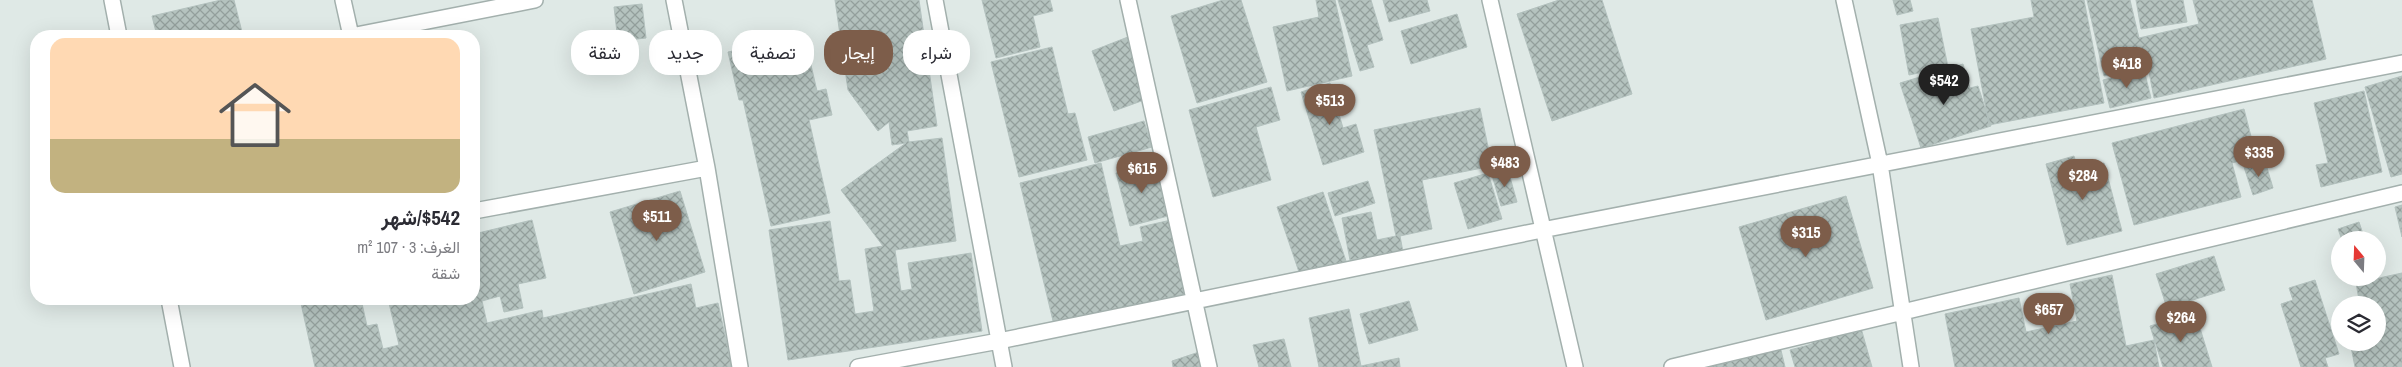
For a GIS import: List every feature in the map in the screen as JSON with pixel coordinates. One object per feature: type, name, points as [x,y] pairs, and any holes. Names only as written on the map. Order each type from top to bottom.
[{"type":"street","points":[[112,0],[118,30]]},
{"type":"street","points":[[343,0],[350,30]]},
{"type":"street","points":[[382,30],[535,0]]},
{"type":"street","points":[[674,0],[706,168],[740,367]]},
{"type":"street","points":[[935,0],[1004,367]]},
{"type":"street","points":[[1128,0],[1210,367]]},
{"type":"street","points":[[1490,0],[1575,367]]},
{"type":"street","points":[[1844,0],[1880,164],[1911,367]]},
{"type":"street","points":[[858,367],[999,341],[1542,230],[2402,63]]},
{"type":"street","points":[[480,209],[706,168]]},
{"type":"street","points":[[1672,367],[2402,193]]},
{"type":"street","points":[[170,305],[182,367]]},
{"type":"building","points":[[221,0],[234,0],[242,30],[156,30],[152,16]]},
{"type":"building","points":[[835,0],[919,0],[923,30],[903,30],[903,75],[930,75],[937,126],[907,131],[909,142],[942,138],[956,241],[895,250],[901,291],[912,289],[908,263],[971,253],[982,331],[788,360],[769,230],[830,221],[839,281],[850,280],[855,314],[874,311],[865,249],[883,246],[841,190],[906,143],[892,145],[889,122],[878,131],[848,90],[846,75],[893,75],[893,30],[839,30]]},
{"type":"building","points":[[982,0],[1050,0],[1053,11],[1033,16],[1040,47],[996,58]]},
{"type":"building","points":[[1223,0],[1241,0],[1267,82],[1197,103],[1171,16]]},
{"type":"building","points":[[1316,0],[1335,0],[1352,76],[1287,91],[1273,27],[1319,17]]},
{"type":"building","points":[[1338,0],[1371,0],[1383,40],[1367,45],[1374,67],[1360,71]]},
{"type":"building","points":[[1383,0],[1427,0],[1430,11],[1389,22]]},
{"type":"building","points":[[1559,0],[1602,0],[1632,94],[1552,121],[1517,14]]},
{"type":"building","points":[[1893,0],[1910,0],[1913,11],[1897,15]]},
{"type":"building","points":[[2031,0],[2084,0],[2104,103],[1989,125],[1971,29],[2034,17]]},
{"type":"building","points":[[2087,0],[2130,0],[2139,38],[2199,24],[2193,0],[2312,0],[2326,59],[2154,98],[2148,67],[2104,76]]},
{"type":"building","points":[[2136,0],[2183,0],[2187,22],[2141,29]]},
{"type":"building","points":[[642,4],[646,38],[639,39],[639,30],[617,30],[614,7]]},
{"type":"building","points":[[1457,14],[1467,47],[1411,64],[1401,31]]},
{"type":"building","points":[[1938,18],[1948,67],[1909,75],[1900,25]]},
{"type":"building","points":[[1133,35],[1155,96],[1114,111],[1092,51]]},
{"type":"building","points":[[1052,47],[1068,114],[1075,113],[1087,160],[1019,177],[991,62]]},
{"type":"building","points":[[732,51],[732,69],[728,52]]},
{"type":"building","points":[[1963,64],[1970,88],[1978,86],[1991,126],[1921,148],[1900,83]]},
{"type":"building","points":[[2144,70],[2151,98],[2110,108],[2103,80]]},
{"type":"building","points":[[733,75],[813,75],[817,91],[826,89],[832,115],[809,120],[830,213],[771,226],[743,100],[739,100]]},
{"type":"building","points":[[2402,76],[2402,174],[2391,177],[2365,87]]},
{"type":"building","points":[[1330,83],[1343,128],[1356,124],[1364,152],[1323,165],[1301,92]]},
{"type":"building","points":[[1271,87],[1280,120],[1256,127],[1271,180],[1213,197],[1189,110]]},
{"type":"building","points":[[2364,91],[2382,172],[2321,187],[2316,165],[2328,163],[2314,103]]},
{"type":"building","points":[[1480,108],[1492,166],[1422,180],[1432,229],[1400,236],[1403,252],[1350,260],[1342,218],[1371,212],[1377,240],[1396,236],[1374,130]]},
{"type":"building","points":[[2244,109],[2256,156],[2232,163],[2241,197],[2134,225],[2112,143]]},
{"type":"building","points":[[1144,121],[1152,147],[1095,163],[1088,137]]},
{"type":"building","points":[[2074,156],[2078,170],[2104,163],[2122,231],[2067,245],[2046,164]]},
{"type":"building","points":[[2265,161],[2273,188],[2253,195],[2244,167]]},
{"type":"building","points":[[1154,162],[1168,216],[1130,226],[1116,173]]},
{"type":"building","points":[[1101,163],[1120,246],[1143,241],[1140,227],[1180,218],[1197,291],[1054,325],[1020,183]]},
{"type":"building","points":[[1508,170],[1517,202],[1501,206],[1492,175]]},
{"type":"building","points":[[1488,173],[1502,219],[1468,229],[1454,183]]},
{"type":"building","points":[[1368,181],[1375,203],[1335,216],[1328,193]]},
{"type":"building","points":[[680,191],[705,272],[634,294],[610,212]]},
{"type":"building","points":[[1323,192],[1347,264],[1326,272],[1324,267],[1300,275],[1277,207]]},
{"type":"building","points":[[1846,196],[1873,288],[1766,320],[1739,227]]},
{"type":"building","points":[[2402,205],[2402,237],[2395,207]]},
{"type":"building","points":[[532,220],[546,278],[518,284],[523,308],[504,312],[500,296],[482,301],[487,323],[542,310],[543,318],[691,284],[696,308],[718,303],[732,367],[315,367],[301,305],[362,305],[367,326],[377,324],[383,349],[399,345],[389,305],[480,305],[480,233]]},
{"type":"building","points":[[2359,222],[2362,231],[2339,231],[2338,229]]},
{"type":"building","points":[[2214,256],[2225,290],[2167,308],[2156,274]]},
{"type":"building","points":[[2402,273],[2402,367],[2355,367],[2352,351],[2386,351],[2386,296],[2358,296],[2357,286],[2386,286],[2386,276]]},
{"type":"building","points":[[2112,275],[2126,346],[2154,340],[2159,367],[1955,367],[1945,314],[2019,298],[2026,332],[2077,321],[2070,284]]},
{"type":"building","points":[[2315,280],[2331,329],[2331,351],[2338,351],[2339,354],[2325,358],[2328,367],[2301,367],[2281,304],[2293,300],[2289,288]]},
{"type":"building","points":[[1409,301],[1418,330],[1369,344],[1360,314]]},
{"type":"building","points":[[1349,309],[1361,366],[1399,358],[1400,367],[1319,367],[1309,318]]},
{"type":"building","points":[[2195,312],[2212,367],[2163,367],[2150,326]]},
{"type":"building","points":[[1861,328],[1872,367],[1795,367],[1790,350],[1812,344],[1812,341]]},
{"type":"building","points":[[1284,339],[1291,367],[1259,367],[1253,345]]},
{"type":"building","points":[[1779,342],[1785,367],[1697,367]]},
{"type":"building","points":[[1202,351],[1207,367],[1173,367],[1172,361]]}]
